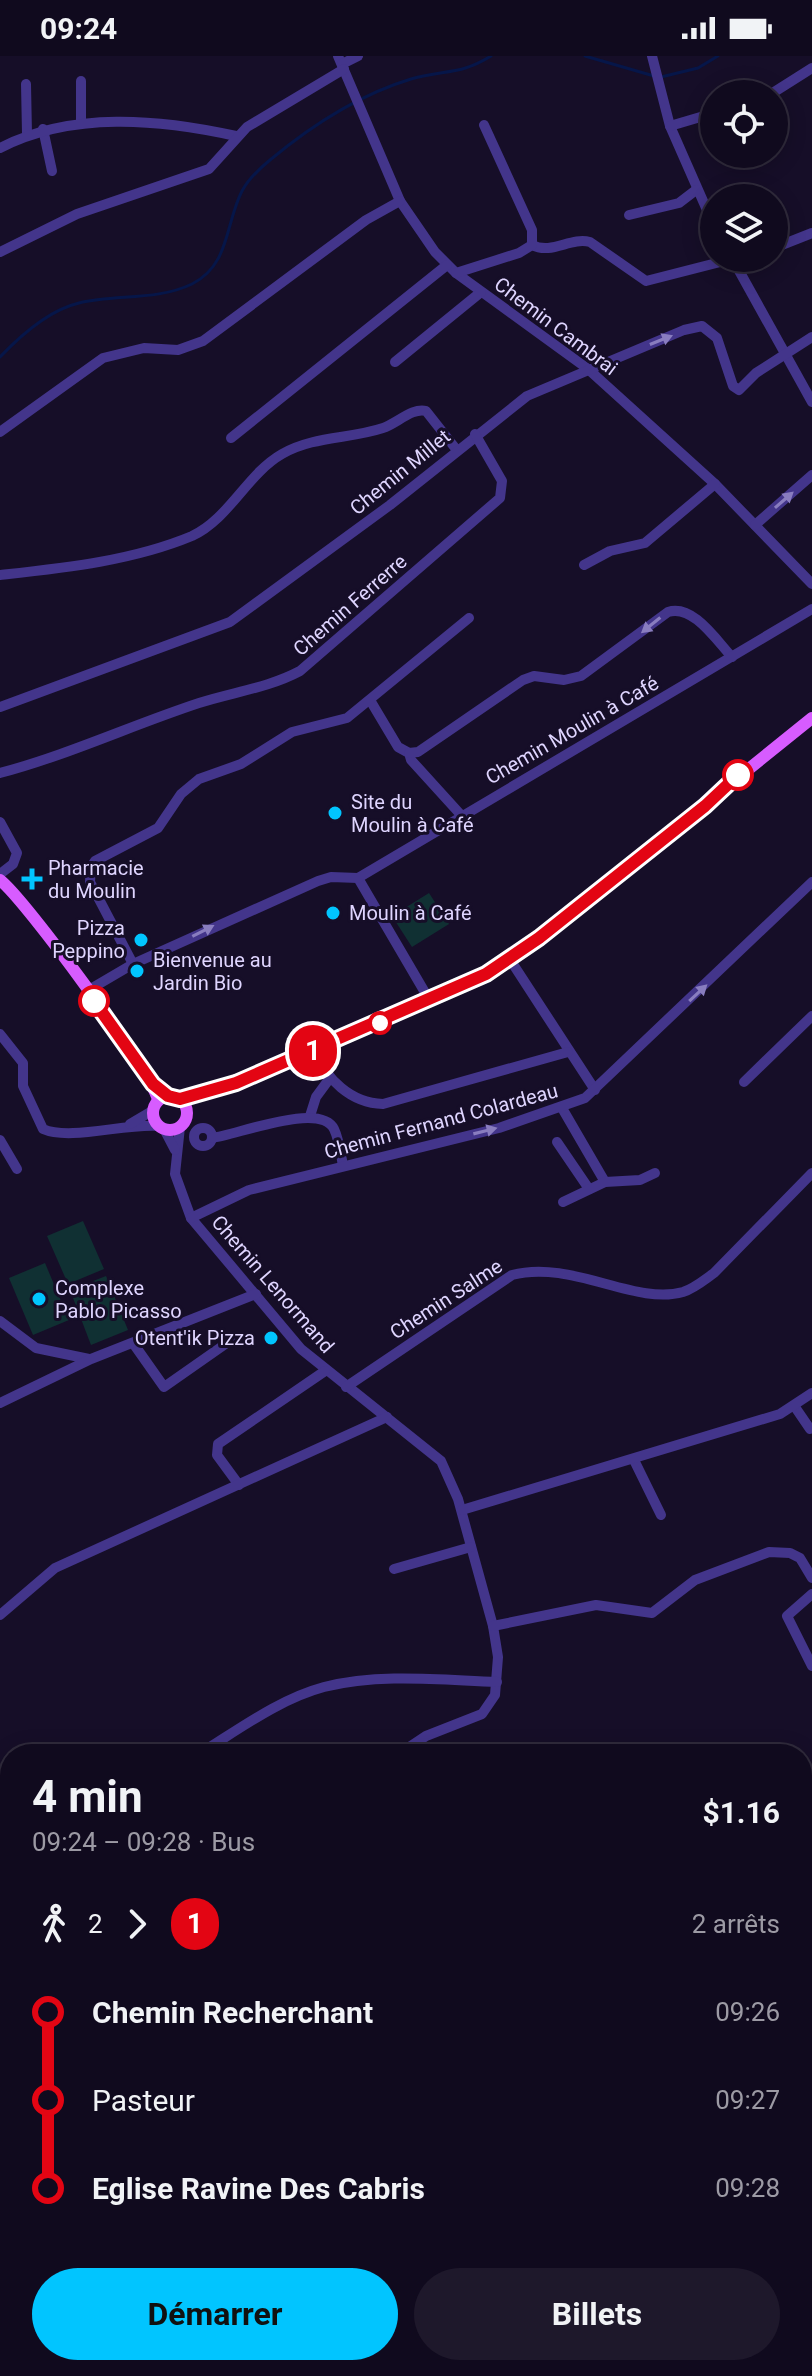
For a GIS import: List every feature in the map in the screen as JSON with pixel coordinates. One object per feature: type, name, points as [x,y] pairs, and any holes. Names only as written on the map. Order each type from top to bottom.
[{"type":"main road","points":[[164,1101],[161,1128],[180,1127],[187,1111],[236,1083],[430,1001],[509,958],[539,938],[812,718]]},
{"type":"main road","points":[[0,880],[25,906],[164,1101],[187,1111]]},
{"type":"main road","points":[[164,1101],[236,1083]]},
{"type":"street","points":[[0,252],[77,214],[209,169],[236,136],[341,63],[358,56]]},
{"type":"street","points":[[652,56],[670,126],[700,198]]},
{"type":"street","name":"Chemin Cambrai","points":[[341,63],[400,201],[447,265],[588,369],[715,484],[812,584]]},
{"type":"street","points":[[788,83],[812,68]]},
{"type":"street","points":[[81,81],[81,123]]},
{"type":"street","points":[[26,84],[27,134]]},
{"type":"street","points":[[670,126],[700,117]]},
{"type":"street","points":[[0,148],[43,129],[81,123],[144,123],[236,136]]},
{"type":"street","points":[[484,125],[532,230],[532,245]]},
{"type":"street","points":[[43,129],[52,171]]},
{"type":"street","points":[[629,215],[679,203],[696,190]]},
{"type":"street","points":[[0,432],[103,358],[144,348],[178,350],[203,341],[366,220],[400,201]]},
{"type":"street","points":[[788,242],[812,233]]},
{"type":"street","points":[[532,245],[543,249],[581,240],[590,242],[638,277],[651,282],[700,269]]},
{"type":"street","points":[[456,273],[519,253],[532,245]]},
{"type":"street","points":[[231,438],[447,265]]},
{"type":"street","points":[[740,272],[812,402]]},
{"type":"street","points":[[395,362],[481,292]]},
{"type":"street","name":"Chemin Millet","points":[[0,707],[230,622],[390,505],[456,449],[527,396],[699,326],[709,329],[717,338],[736,390],[784,354]]},
{"type":"street","points":[[784,354],[812,337]]},
{"type":"street","points":[[0,575],[77,567],[183,539],[207,527],[284,452],[321,439],[367,433],[392,425],[417,410],[426,411],[456,449]]},
{"type":"street","name":"Chemin Ferrerre","points":[[0,773],[40,763],[144,722],[300,671],[500,498],[502,481],[475,434]]},
{"type":"street","points":[[755,525],[812,475]]},
{"type":"street","points":[[584,565],[610,551],[645,543],[715,484]]},
{"type":"street","points":[[370,700],[398,747],[409,753],[418,752],[529,677],[570,680],[581,676],[668,612],[679,609],[690,614],[732,657]]},
{"type":"street","name":"Chemin Moulin à Café","points":[[87,991],[133,964],[318,881],[331,877],[358,878],[812,609]]},
{"type":"street","points":[[133,964],[90,882],[91,867],[95,861],[158,828],[181,794],[199,779],[241,764],[292,732],[347,718],[469,618]]},
{"type":"street","points":[[409,753],[411,760],[461,815]]},
{"type":"street","points":[[0,822],[17,853],[13,864],[0,874]]},
{"type":"street","points":[[358,878],[430,1001]]},
{"type":"street","name":"Chemin Fernand Colardeau","points":[[191,1218],[235,1195],[562,1108],[595,1090],[812,882]]},
{"type":"street","points":[[509,958],[595,1090]]},
{"type":"street","points":[[744,1082],[812,1016]]},
{"type":"street","points":[[0,1034],[23,1063],[23,1086],[43,1129],[56,1133],[129,1125],[161,1128]]},
{"type":"street","points":[[314,1051],[330,1078],[358,1099],[383,1104],[568,1052]]},
{"type":"street","points":[[310,1116],[316,1097],[330,1078]]},
{"type":"street","points":[[129,1125],[164,1101]]},
{"type":"street","points":[[562,1108],[605,1182]]},
{"type":"street","points":[[212,1138],[310,1116],[328,1121],[334,1129],[343,1166]]},
{"type":"street","name":"Chemin Lenormand","points":[[180,1127],[175,1150],[175,1174],[191,1218],[301,1349],[441,1461],[462,1510],[493,1626],[497,1682]]},
{"type":"street","name":"Chemin Lenormand","points":[[161,1128],[175,1150]]},
{"type":"street","points":[[0,1140],[17,1169]]},
{"type":"street","points":[[557,1142],[589,1189]]},
{"type":"street","points":[[563,1202],[605,1182],[640,1180],[655,1173]]},
{"type":"street","name":"Chemin Salme","points":[[346,1387],[512,1275],[541,1270],[667,1295],[696,1286],[714,1273],[812,1173]]},
{"type":"street","points":[[0,1403],[91,1359],[256,1294]]},
{"type":"street","points":[[0,1321],[17,1337],[52,1354],[91,1359]]},
{"type":"street","points":[[133,1343],[164,1387],[234,1338]]},
{"type":"street","points":[[52,1354],[58,1374]]},
{"type":"street","points":[[239,1485],[217,1455],[218,1444],[325,1371]]},
{"type":"street","points":[[462,1510],[634,1460],[795,1407],[812,1393]]},
{"type":"street","points":[[795,1407],[810,1429]]},
{"type":"street","points":[[0,1615],[55,1568],[387,1417]]},
{"type":"street","points":[[634,1460],[661,1515]]},
{"type":"street","points":[[394,1569],[471,1547]]},
{"type":"street","points":[[493,1626],[596,1605],[652,1613],[703,1576],[769,1552],[790,1553],[800,1558],[812,1578]]},
{"type":"street","points":[[812,1594],[787,1616],[812,1666]]},
{"type":"street","points":[[216,1744],[272,1710],[322,1688],[395,1678],[497,1682],[490,1706],[482,1714],[426,1736],[414,1744]]},
{"type":"green space","points":[[429,893],[449,924],[412,947],[392,916]]},
{"type":"green space","points":[[83,1221],[104,1269],[68,1284],[47,1236]]},
{"type":"green space","name":"Complexe Pablo Picasso","points":[[45,1263],[69,1320],[33,1335],[9,1278]]},
{"type":"green space","points":[[106,1276],[128,1330],[91,1345],[70,1290]]},
{"type":"waterway","points":[[0,357],[36,324],[68,306],[93,300],[165,293],[192,284],[204,276],[220,255],[245,186],[258,170],[286,147],[336,112],[373,93],[411,79],[470,67],[491,56]]},
{"type":"waterway","points":[[585,56],[654,76]]},
{"type":"waterway","points":[[661,77],[698,68],[718,56]]},
{"type":"bus line","name":"1","points":[[94,1001],[153,1084],[168,1096],[180,1099],[236,1083],[454,991],[486,974],[539,938],[658,840],[705,806],[738,775]]},
{"type":"place","name":"Site du Moulin à Café","points":[[335,813]]},
{"type":"place","name":"Pharmacie du Moulin","points":[[32,879]]},
{"type":"place","name":"Moulin à Café","points":[[333,913]]},
{"type":"place","name":"Pizza Peppino","points":[[141,940]]},
{"type":"place","name":"Bienvenue au Jardin Bio","points":[[137,971]]},
{"type":"place","name":"Complexe Pablo Picasso","points":[[39,1299]]},
{"type":"place","name":"Otent'ik Pizza","points":[[271,1338]]}]
